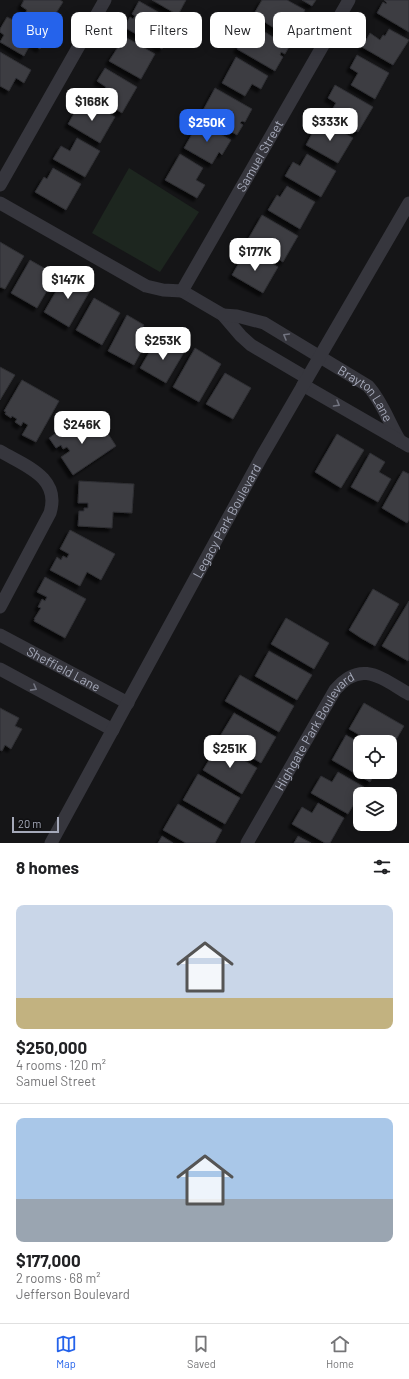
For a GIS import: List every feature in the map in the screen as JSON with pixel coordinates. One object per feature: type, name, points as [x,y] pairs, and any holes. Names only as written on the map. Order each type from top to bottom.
[{"type":"street","points":[[0,185],[105,0]]},
{"type":"street","name":"Samuel Street","points":[[182,291],[349,0]]},
{"type":"street","points":[[0,203],[146,286],[163,290],[182,291],[223,315]]},
{"type":"street","name":"Legacy Park Boulevard","points":[[51,843],[262,456],[409,203]]},
{"type":"street","name":"Brayton Lane","points":[[223,315],[237,316],[264,323],[368,386],[375,393],[405,443]]},
{"type":"street","name":"Brayton Lane","points":[[223,315],[251,345],[305,381],[405,443]]},
{"type":"street","points":[[0,451],[39,473],[49,486],[53,499],[50,513],[0,606]]},
{"type":"street","name":"Sheffield Lane","points":[[0,634],[128,702]]},
{"type":"street","points":[[0,669],[113,730]]},
{"type":"street","name":"Highgate Park Boulevard","points":[[247,843],[335,690],[343,681],[352,675],[363,673],[377,676],[409,694]]},
{"type":"shaded area","points":[[129,168],[199,212],[160,272],[92,233]]},
{"type":"building","points":[[24,0],[60,0],[63,2],[57,12],[26,12],[27,10],[21,6]]},
{"type":"building","points":[[152,0],[186,0],[180,12],[173,12]]},
{"type":"building","points":[[262,0],[287,0],[305,10],[304,12],[273,12],[273,27],[265,22],[265,12],[255,12]]},
{"type":"building","points":[[302,0],[316,0],[312,6]]},
{"type":"building","points":[[384,0],[409,0],[409,32],[377,13],[383,2],[386,4],[387,3]]},
{"type":"building","points":[[139,1],[158,12],[135,12],[135,16],[132,14]]},
{"type":"building","points":[[135,16],[135,33],[127,29],[127,22],[130,17],[133,19]]},
{"type":"building","points":[[7,17],[12,20],[12,48],[28,48],[24,56],[0,42],[4,35],[0,32],[0,29]]},
{"type":"building","points":[[389,29],[409,40],[393,65],[364,48],[366,48],[366,40],[370,33],[380,40],[383,35],[385,36]]},
{"type":"building","points":[[265,32],[273,37],[273,48],[288,48],[285,54],[281,52],[280,55],[283,57],[275,71],[237,49],[265,48]]},
{"type":"building","points":[[127,38],[135,43],[135,48],[144,48],[155,54],[141,79],[109,61],[117,48],[127,48]]},
{"type":"building","points":[[0,52],[31,70],[24,83],[16,78],[9,91],[0,86]]},
{"type":"building","points":[[357,55],[389,73],[375,99],[351,85],[358,73],[350,68]]},
{"type":"building","points":[[236,57],[268,76],[261,89],[252,84],[245,96],[222,83]]},
{"type":"building","points":[[105,68],[137,87],[122,113],[99,99],[106,87],[97,81]]},
{"type":"building","points":[[335,85],[373,107],[358,132],[329,115],[336,103],[328,98]]},
{"type":"building","points":[[215,88],[252,109],[245,122],[242,121],[240,123],[243,125],[237,135],[201,114]]},
{"type":"building","points":[[87,101],[115,117],[100,143],[68,124],[76,110],[80,112]]},
{"type":"building","points":[[199,122],[231,140],[222,155],[219,152],[212,164],[184,148]]},
{"type":"building","points":[[325,122],[353,138],[338,163],[306,145],[314,130],[318,133]]},
{"type":"building","points":[[77,138],[100,151],[85,177],[53,159],[61,146],[70,151]]},
{"type":"building","points":[[180,154],[203,168],[196,180],[205,185],[197,198],[165,180]]},
{"type":"building","points":[[307,154],[336,171],[321,197],[285,176],[293,162],[300,166]]},
{"type":"building","points":[[53,168],[81,184],[66,210],[35,192],[44,177],[47,179]]},
{"type":"building","points":[[287,186],[315,202],[300,229],[268,210],[277,195],[280,197]]},
{"type":"building","points":[[262,215],[298,236],[283,262],[247,241]]},
{"type":"building","points":[[0,242],[24,256],[5,289],[0,287]]},
{"type":"building","points":[[250,251],[278,267],[263,293],[232,275],[240,261],[243,263]]},
{"type":"building","points":[[30,260],[56,275],[37,308],[11,293]]},
{"type":"building","points":[[66,274],[91,289],[69,327],[44,312]]},
{"type":"building","points":[[94,298],[120,313],[102,345],[76,330]]},
{"type":"building","points":[[127,315],[144,325],[138,336],[147,341],[134,365],[108,351]]},
{"type":"building","points":[[171,340],[186,349],[166,383],[140,368],[154,344],[165,350]]},
{"type":"building","points":[[195,348],[221,364],[199,402],[173,387]]},
{"type":"building","points":[[0,367],[15,375],[0,400]]},
{"type":"building","points":[[225,373],[251,388],[233,419],[206,404]]},
{"type":"building","points":[[22,380],[59,401],[36,442],[22,435],[28,425],[23,422],[21,426],[15,422],[17,419],[12,416],[11,418],[5,414],[6,412],[4,411]]},
{"type":"building","points":[[78,418],[87,432],[101,423],[116,446],[73,475],[61,457],[70,451],[67,447],[63,449],[61,445],[56,448],[49,438]]},
{"type":"building","points":[[337,434],[364,450],[341,488],[315,472]]},
{"type":"building","points":[[370,453],[385,462],[379,472],[391,479],[378,502],[351,487]]},
{"type":"building","points":[[403,471],[409,474],[409,520],[407,523],[382,508]]},
{"type":"building","points":[[79,481],[134,484],[132,513],[113,512],[112,528],[78,526],[79,511],[84,511],[84,508],[88,508],[88,503],[78,503]]},
{"type":"building","points":[[70,530],[115,554],[101,580],[87,572],[80,586],[50,570],[57,557],[61,560],[63,556],[67,558],[69,554],[60,549]]},
{"type":"building","points":[[45,577],[86,599],[65,638],[34,621],[41,608],[38,607],[42,599],[45,601],[47,597],[37,592]]},
{"type":"building","points":[[373,589],[399,604],[375,646],[349,630]]},
{"type":"building","points":[[409,601],[409,659],[408,661],[382,646]]},
{"type":"building","points":[[286,618],[329,643],[314,669],[271,644]]},
{"type":"building","points":[[269,651],[312,675],[297,700],[255,676]]},
{"type":"building","points":[[240,675],[294,706],[279,732],[225,701]]},
{"type":"building","points":[[364,703],[404,726],[397,738],[397,735],[360,735],[349,729]]},
{"type":"building","points":[[0,708],[19,718],[15,726],[22,729],[11,749],[5,745],[2,751],[0,750]]},
{"type":"building","points":[[234,713],[276,737],[261,763],[219,738]]},
{"type":"building","points":[[346,735],[353,739],[353,772],[332,760]]},
{"type":"building","points":[[218,745],[257,768],[242,794],[203,770]]},
{"type":"building","points":[[338,772],[364,787],[353,787],[353,806],[348,814],[311,793],[321,776],[332,782]]},
{"type":"building","points":[[198,774],[240,798],[225,824],[183,800]]},
{"type":"building","points":[[365,779],[372,779],[370,782]]},
{"type":"building","points":[[318,803],[344,818],[330,843],[325,843],[292,824],[302,807],[312,813]]},
{"type":"building","points":[[178,804],[222,830],[215,843],[186,843],[163,830]]},
{"type":"building","points":[[162,836],[173,843],[158,843]]},
{"type":"building","points":[[298,836],[311,843],[294,843]]}]
